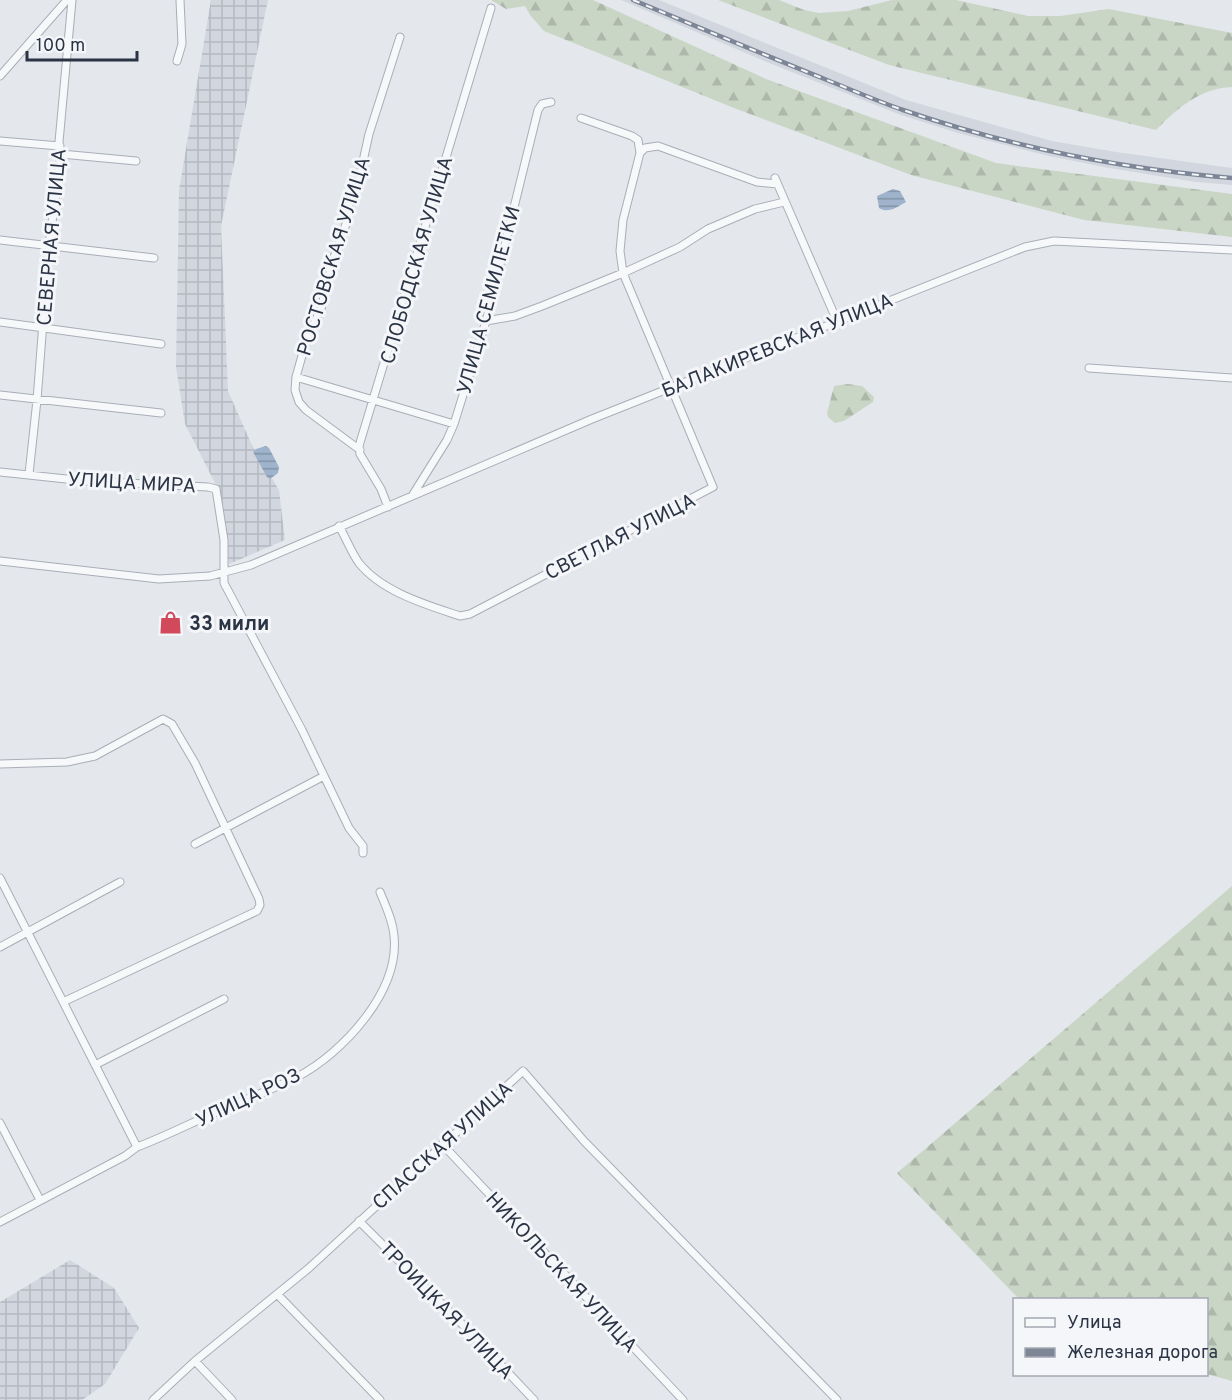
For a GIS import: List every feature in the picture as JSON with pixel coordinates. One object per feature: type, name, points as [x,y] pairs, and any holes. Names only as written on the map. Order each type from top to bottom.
[{"type":"street","points":[[0,76],[67,0]]},
{"type":"street","name":"СЕВЕРНАЯ УЛИЦА","points":[[29,474],[49,245],[61,150],[72,0]]},
{"type":"street","points":[[177,61],[182,44],[180,0]]},
{"type":"street","name":"СЛОБОДСКАЯ УЛИЦА","points":[[360,450],[363,431],[491,9]]},
{"type":"street","name":"РОСТОВСКАЯ УЛИЦА","points":[[360,450],[306,410],[299,402],[295,390],[307,338],[321,309],[333,260],[346,224],[348,207],[358,184],[369,134],[400,37]]},
{"type":"street","name":"УЛИЦА СЕМИЛЕТКИ","points":[[412,496],[447,440],[454,424],[486,321],[538,110],[542,104],[551,102]]},
{"type":"street","points":[[581,118],[632,136],[638,140],[640,153]]},
{"type":"street","points":[[0,141],[136,160]]},
{"type":"street","points":[[640,153],[645,148],[658,146],[757,182],[776,181],[784,202],[790,208],[837,321]]},
{"type":"street","name":"СВЕТЛАЯ УЛИЦА","points":[[339,526],[359,563],[378,580],[402,594],[460,616],[470,614],[713,487],[623,273],[620,251],[623,220],[640,153]]},
{"type":"street","points":[[486,321],[515,316],[623,273],[680,246],[708,229],[755,209],[784,202]]},
{"type":"street","points":[[0,240],[154,258]]},
{"type":"street","name":"БАЛАКИРЕВСКАЯ УЛИЦА","points":[[0,561],[159,579],[224,573],[251,565],[671,386],[1025,247],[1054,241],[1232,250]]},
{"type":"street","points":[[0,322],[160,344]]},
{"type":"street","points":[[1089,368],[1232,378]]},
{"type":"street","points":[[297,377],[454,424]]},
{"type":"street","points":[[0,396],[161,413]]},
{"type":"street","points":[[360,450],[388,507]]},
{"type":"street","name":"УЛИЦА МИРА","points":[[0,472],[85,481],[216,489],[224,540],[224,573]]},
{"type":"street","points":[[224,573],[224,584],[302,730],[349,828],[363,846],[363,853]]},
{"type":"street","points":[[0,764],[67,762],[95,756],[163,718],[172,724],[195,763],[259,898],[260,905],[257,911],[63,1002]]},
{"type":"street","points":[[195,844],[324,776]]},
{"type":"street","points":[[0,878],[137,1148]]},
{"type":"street","points":[[0,947],[120,882]]},
{"type":"street","name":"УЛИЦА РОЗ","points":[[0,1222],[137,1148],[298,1076],[338,1048],[374,1005],[386,985],[392,966],[394,937],[389,914],[380,892]]},
{"type":"street","points":[[95,1065],[224,999]]},
{"type":"street","name":"СПАССКАЯ УЛИЦА","points":[[153,1400],[195,1361],[309,1268],[523,1071],[584,1141],[837,1400]]},
{"type":"street","points":[[0,1123],[40,1200]]},
{"type":"street","name":"НИКОЛЬСКАЯ УЛИЦА","points":[[442,1144],[683,1400]]},
{"type":"street","name":"ТРОИЦКАЯ УЛИЦА","points":[[359,1221],[534,1400]]},
{"type":"street","points":[[277,1294],[380,1400]]},
{"type":"street","points":[[195,1361],[232,1400]]},
{"type":"shaded area","points":[[211,0],[268,0],[221,226],[228,391],[251,443],[279,490],[285,540],[229,564],[220,493],[185,424],[176,367],[179,190]]},
{"type":"shaded area","points":[[621,0],[659,0],[906,100],[1052,141],[1232,168],[1232,185],[1196,182],[1109,168],[1049,156],[958,133],[901,115],[769,63]]},
{"type":"shaded area","points":[[70,1260],[114,1288],[139,1328],[105,1384],[82,1400],[0,1400],[0,1302]]},
{"type":"green space","points":[[491,0],[593,0],[766,79],[996,163],[1232,194],[1232,237],[1084,220],[911,175],[734,108],[544,31],[525,6],[506,9]]},
{"type":"green space","points":[[718,0],[779,0],[819,13],[848,11],[892,0],[956,0],[1028,16],[1060,16],[1109,9],[1232,33],[1232,87],[1200,95],[1172,114],[1156,130],[889,65]]},
{"type":"green space","points":[[848,384],[862,386],[874,397],[873,402],[844,421],[835,423],[827,413],[834,386]]},
{"type":"green space","points":[[1232,886],[1232,1381],[1208,1374],[1208,1298],[1018,1298],[897,1173]]},
{"type":"water","points":[[893,189],[900,191],[906,202],[896,208],[882,210],[879,208],[877,196]]},
{"type":"water","points":[[266,446],[279,467],[278,473],[270,479],[253,452]]},
{"type":"railway","points":[[633,0],[874,99],[983,135],[1107,162],[1232,178]]},
{"type":"place","name":"33 мили","points":[[171,623]]}]
